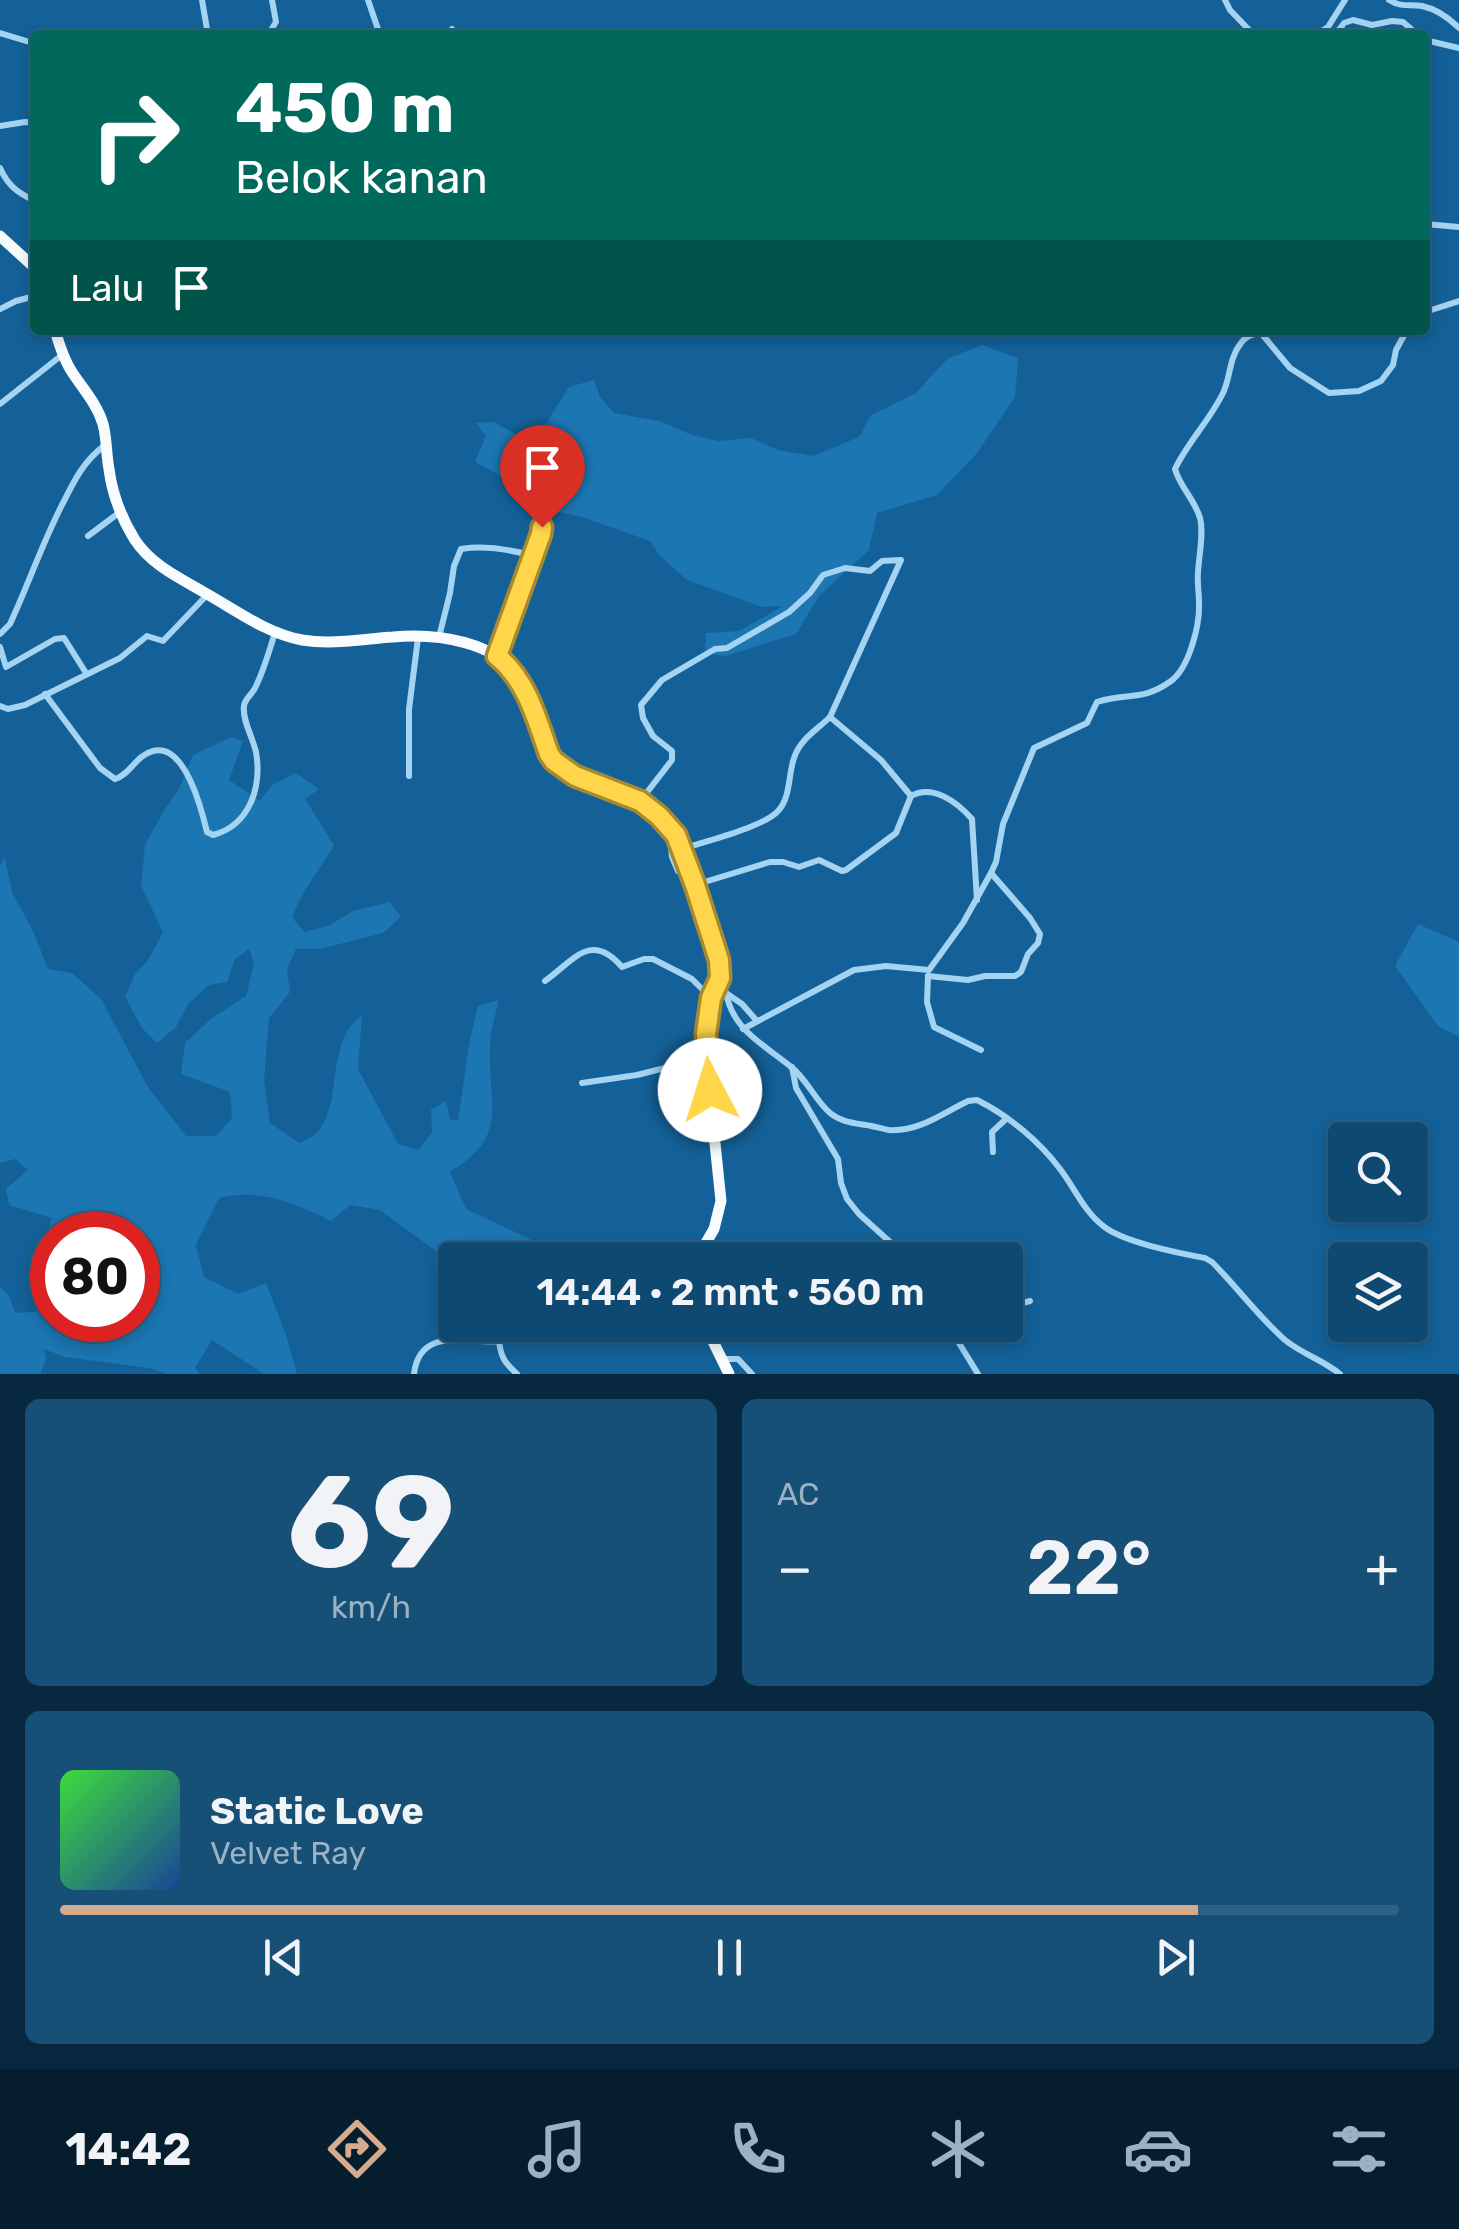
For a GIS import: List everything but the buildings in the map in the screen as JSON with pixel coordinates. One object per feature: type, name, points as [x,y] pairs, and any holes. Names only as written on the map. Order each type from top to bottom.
[{"type":"highway","points":[[0,236],[30,263]]},
{"type":"highway","points":[[57,335],[70,369],[102,420],[108,469],[121,512],[151,559],[276,632],[303,640],[344,643],[418,636],[465,643],[497,656],[522,682],[554,761],[575,776],[640,801],[668,825],[682,849],[719,960],[720,978],[707,1015],[706,1058],[722,1201],[714,1229],[705,1242]]},
{"type":"highway","points":[[713,1342],[728,1374]]},
{"type":"street","points":[[202,0],[207,30]]},
{"type":"street","points":[[271,30],[276,22],[272,0]]},
{"type":"street","points":[[368,0],[378,30]]},
{"type":"street","points":[[1225,0],[1249,30]]},
{"type":"street","points":[[1323,30],[1345,0]]},
{"type":"street","points":[[1389,0],[1402,7],[1419,5],[1430,9],[1459,28]]},
{"type":"street","points":[[1340,30],[1353,20],[1372,25],[1399,22],[1413,30]]},
{"type":"street","points":[[0,33],[30,42]]},
{"type":"street","points":[[1430,41],[1459,48]]},
{"type":"street","points":[[0,126],[30,123]]},
{"type":"street","points":[[0,168],[6,182],[30,199]]},
{"type":"street","points":[[1430,224],[1459,227]]},
{"type":"street","points":[[0,309],[30,297]]},
{"type":"street","points":[[1430,311],[1459,302]]},
{"type":"street","points":[[981,1050],[934,1027],[927,1002],[929,972],[991,874],[1003,824],[1034,748],[1087,722],[1097,702],[1140,697],[1180,674],[1192,647],[1200,604],[1197,590],[1202,528],[1198,510],[1182,488],[1176,469],[1223,394],[1238,348],[1253,335]]},
{"type":"street","points":[[1263,335],[1290,368],[1329,393],[1359,391],[1381,382],[1404,335]]},
{"type":"street","points":[[0,404],[64,354]]},
{"type":"street","points":[[0,634],[13,617],[48,530],[75,479],[86,461],[107,444]]},
{"type":"street","points":[[497,656],[541,534],[534,510]]},
{"type":"street","points":[[88,536],[121,512]]},
{"type":"street","points":[[439,638],[461,549],[486,546],[533,556]]},
{"type":"street","points":[[640,801],[673,755],[653,736],[642,712],[641,705],[662,680],[789,612],[823,575],[846,568],[870,571],[882,560],[901,560],[830,717],[796,751],[785,800],[777,814],[682,849]]},
{"type":"street","points":[[0,706],[14,708],[45,694],[120,658],[147,636],[163,641],[208,594]]},
{"type":"street","points":[[45,694],[100,768],[115,779],[123,777],[141,757],[154,750],[164,751],[177,760],[190,779],[207,832],[221,833],[234,827],[253,800],[256,751],[244,704],[255,689],[276,632]]},
{"type":"street","points":[[408,776],[408,709],[418,636]]},
{"type":"street","points":[[0,647],[6,667],[55,639],[64,638],[86,673]]},
{"type":"street","points":[[830,717],[881,760],[911,796]]},
{"type":"street","points":[[695,885],[770,862],[799,866],[818,860],[846,870],[896,833],[911,796],[926,790],[942,796],[972,819],[976,901]]},
{"type":"street","points":[[668,825],[678,871]]},
{"type":"street","points":[[743,1030],[854,970],[886,966],[975,980],[984,976],[1015,976],[1038,944],[1040,934],[991,874]]},
{"type":"street","points":[[544,981],[580,953],[597,949],[610,954],[622,966],[653,959],[692,980],[711,998]]},
{"type":"street","points":[[720,978],[728,1006],[743,1030],[802,1076],[820,1103],[841,1120],[888,1130],[917,1127],[974,1100],[987,1104],[1043,1148],[1106,1229],[1205,1258],[1284,1339],[1340,1374]]},
{"type":"street","points":[[726,993],[757,1021]]},
{"type":"street","points":[[582,1083],[637,1075],[706,1058]]},
{"type":"street","points":[[792,1067],[796,1088],[838,1159],[846,1200],[890,1242]]},
{"type":"street","points":[[993,1152],[992,1132],[1006,1119]]},
{"type":"street","points":[[1023,1303],[1030,1301]]},
{"type":"street","points":[[414,1374],[416,1360],[442,1342]]},
{"type":"street","points":[[500,1342],[502,1358],[517,1374]]},
{"type":"street","points":[[959,1342],[978,1374]]},
{"type":"street","points":[[721,1360],[738,1358],[752,1374]]},
{"type":"shaded area","points":[[982,345],[1018,358],[1015,397],[977,453],[937,495],[877,513],[869,550],[819,596],[796,634],[725,656],[705,653],[706,633],[739,631],[783,606],[762,607],[687,580],[660,556],[650,541],[554,511],[475,462],[486,436],[476,423],[493,422],[524,438],[539,435],[569,387],[594,380],[600,397],[614,413],[660,421],[718,441],[751,438],[778,450],[813,456],[859,437],[871,415],[916,393],[947,359]]},
{"type":"shaded area","points":[[231,737],[243,741],[229,780],[260,801],[272,785],[296,773],[319,789],[305,799],[334,845],[292,917],[304,932],[328,926],[353,911],[390,902],[401,917],[383,933],[320,949],[296,949],[287,969],[290,992],[269,1018],[264,1080],[270,1123],[299,1143],[319,1131],[327,1117],[343,1039],[362,1015],[358,1069],[398,1144],[418,1150],[432,1133],[431,1110],[446,1101],[450,1119],[458,1121],[478,1006],[499,1000],[490,1041],[492,1118],[481,1145],[450,1172],[466,1209],[534,1242],[438,1242],[438,1253],[380,1210],[350,1205],[331,1221],[263,1196],[219,1198],[196,1245],[204,1277],[239,1294],[266,1283],[297,1374],[264,1374],[212,1340],[195,1368],[200,1374],[168,1374],[65,1357],[44,1349],[46,1360],[40,1374],[0,1374],[0,1287],[8,1294],[15,1313],[30,1312],[30,1342],[160,1342],[160,1212],[32,1212],[9,1205],[6,1189],[28,1170],[15,1159],[0,1163],[0,865],[5,857],[12,892],[48,969],[72,973],[101,999],[148,1087],[186,1136],[216,1136],[232,1118],[230,1092],[181,1074],[185,1043],[212,1018],[246,996],[254,964],[249,949],[235,959],[227,982],[209,985],[188,1004],[176,1027],[157,1043],[142,1028],[125,997],[163,932],[141,886],[145,845],[179,789],[193,755]]},
{"type":"shaded area","points":[[1418,924],[1459,942],[1459,1037],[1438,1026],[1395,966]]},
{"type":"route","points":[[542,527],[497,656],[522,682],[554,761],[575,776],[640,801],[676,835],[719,960],[720,978],[707,1015],[710,1090]]}]
